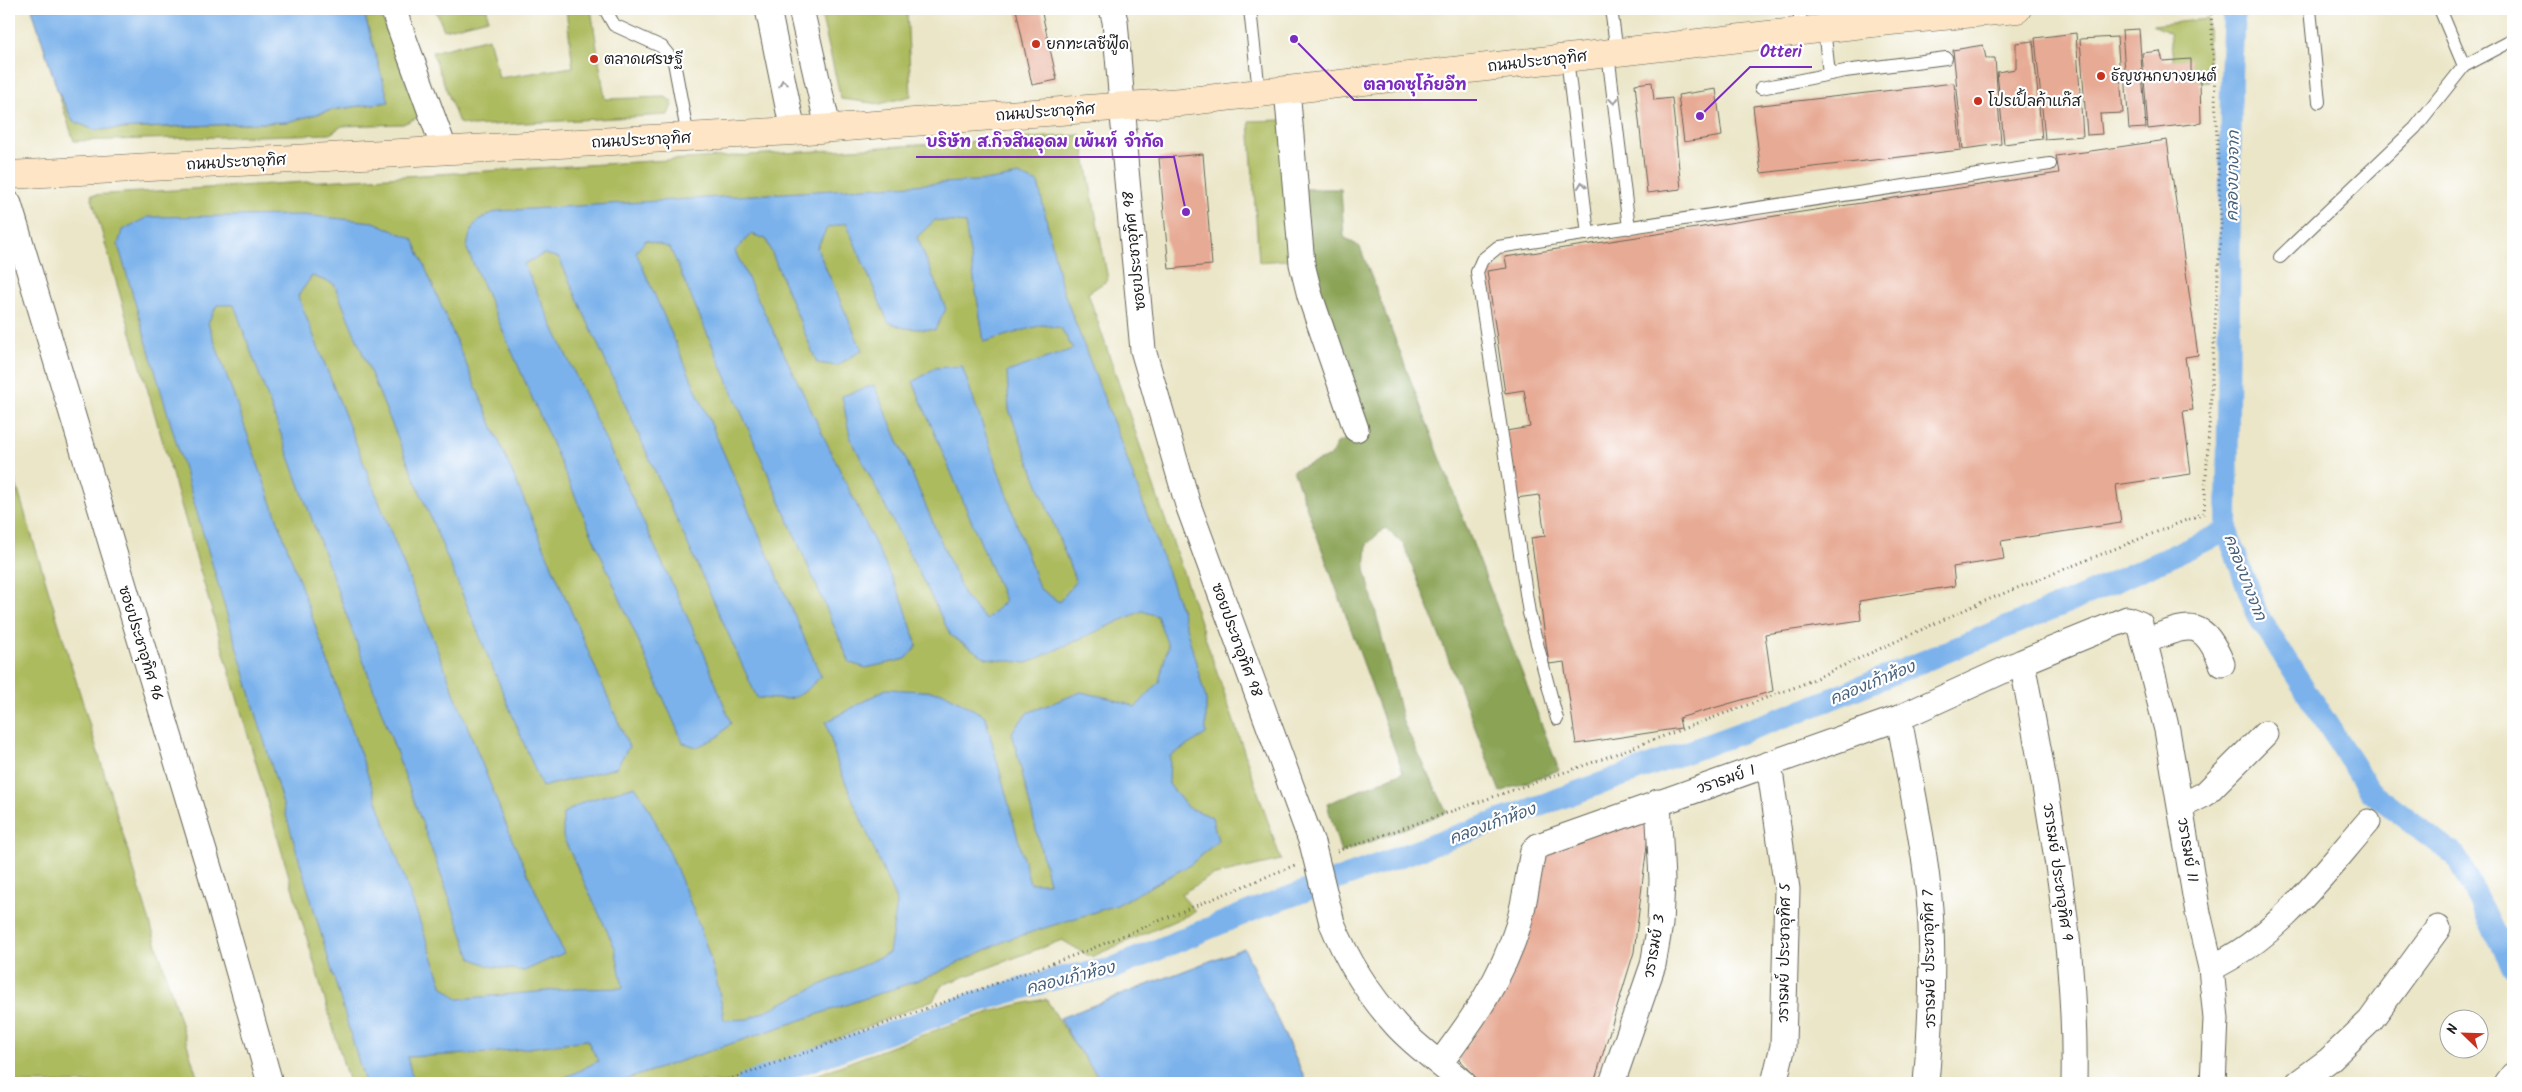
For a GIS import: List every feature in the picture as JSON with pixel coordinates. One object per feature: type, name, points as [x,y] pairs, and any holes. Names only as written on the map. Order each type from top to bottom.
[{"type":"main road","name":"ถนนประชาอุทิศ","points":[[9,175],[793,131],[828,127],[1123,127],[1259,92],[1566,58],[1808,23],[1908,14],[2017,9]]},
{"type":"street","points":[[393,9],[445,151]]},
{"type":"street","points":[[768,9],[793,131]]},
{"type":"street","points":[[801,9],[828,127]]},
{"type":"street","name":"ซอยประชาอุทิศ 98","points":[[1112,9],[1145,360],[1188,505],[1322,847],[1332,923],[1341,946],[1365,985],[1396,1026],[1453,1077]]},
{"type":"street","points":[[1287,89],[1302,264],[1310,296],[1356,429]]},
{"type":"street","name":"ซอยประชาอุทิศ 96","points":[[9,204],[212,878],[270,1083]]},
{"type":"street","name":"วรารมย์ 1","points":[[1453,1077],[1472,1021],[1504,963],[1524,903],[1533,851],[1538,846],[1899,718],[2022,662],[2123,620],[2140,631],[2194,627],[2206,634],[2222,664]]},
{"type":"street","name":"วรารมย์ 11","points":[[2140,631],[2167,730],[2198,913],[2211,968],[2216,1019],[2213,1083]]},
{"type":"street","name":"วรารมย์ ประชาอุทิศ 9","points":[[2022,662],[2050,809],[2071,970],[2075,1028],[2074,1083]]},
{"type":"street","name":"วรารมย์ ประชาอุทิศ 7","points":[[1899,718],[1924,850],[1930,910],[1930,1034],[1926,1083]]},
{"type":"street","points":[[2181,806],[2205,794],[2266,734]]},
{"type":"street","name":"วรารมย์ ประชาอุทิศ 5","points":[[1769,764],[1787,890],[1782,1046],[1774,1083]]},
{"type":"street","name":"วรารมย์ 3","points":[[1612,1083],[1653,965],[1660,924],[1662,880],[1658,802]]},
{"type":"street","points":[[2211,968],[2243,952],[2273,928],[2368,822]]},
{"type":"street","points":[[2298,1083],[2329,1060],[2370,1021],[2438,928]]},
{"type":"street","points":[[2507,1083],[2513,1075]]},
{"type":"lane","points":[[605,9],[614,25],[662,47],[674,62],[688,137]]},
{"type":"lane","points":[[1250,9],[1259,92]]},
{"type":"lane","points":[[1611,9],[1612,52],[1629,228]]},
{"type":"lane","points":[[2310,9],[2319,102]]},
{"type":"lane","points":[[2440,9],[2464,66]]},
{"type":"lane","points":[[1808,23],[1828,74]]},
{"type":"lane","points":[[2280,257],[2415,128],[2464,66],[2513,40]]},
{"type":"lane","points":[[1566,58],[1588,234]]},
{"type":"lane","points":[[1761,88],[1828,74],[1946,58]]},
{"type":"lane","points":[[1556,719],[1529,614],[1477,272],[1482,260],[1498,247],[2050,164]]},
{"type":"path","points":[[1322,847],[1591,763],[1801,685],[1974,605],[2204,513],[2220,224],[2211,9]]},
{"type":"path","points":[[713,1083],[746,1074],[1086,951],[1296,865]]},
{"type":"green space","points":[[363,9],[379,9],[419,117],[403,124],[342,126],[330,134],[74,141],[57,89],[73,121],[94,130],[288,122],[332,110],[388,102]]},
{"type":"green space","points":[[435,9],[487,9],[488,19],[444,30]]},
{"type":"green space","points":[[566,9],[591,9],[605,99],[665,97],[673,102],[668,115],[472,126],[459,123],[432,52],[489,38],[499,78],[573,67]]},
{"type":"green space","points":[[820,9],[907,9],[911,96],[880,104],[841,99]]},
{"type":"green space","points":[[2208,19],[2209,82],[2189,83],[2173,60],[2170,33],[2153,25]]},
{"type":"green space","points":[[1283,120],[1297,259],[1259,262],[1249,121]]},
{"type":"green space","points":[[1081,135],[1108,280],[1088,293],[1281,860],[1211,876],[1181,894],[1195,912],[1091,957],[1062,940],[942,985],[933,1000],[728,1083],[701,1081],[685,1083],[349,1083],[91,195]]},
{"type":"green space","points":[[1304,189],[1341,189],[1344,237],[1360,247],[1559,770],[1500,792],[1404,545],[1385,528],[1367,544],[1365,569],[1403,722],[1447,812],[1341,853],[1327,804],[1403,772],[1293,470],[1331,456],[1337,443],[1368,431],[1311,266]]},
{"type":"green space","points":[[9,461],[199,1083],[9,1083]]},
{"type":"green space","points":[[1046,999],[1074,1044],[1103,1083],[799,1083],[963,1021],[1012,1006]]},
{"type":"water","points":[[32,9],[363,9],[389,102],[332,110],[288,122],[94,130],[73,121],[57,89]]},
{"type":"water","points":[[1019,175],[1038,183],[1062,288],[1122,445],[1181,609],[1206,699],[1206,734],[1170,756],[1169,784],[1187,807],[1212,817],[1218,841],[1190,865],[1117,905],[1007,940],[928,977],[616,1083],[555,1083],[598,1061],[587,1040],[492,1053],[407,1057],[414,1083],[365,1083],[118,245],[122,230],[148,217],[303,215],[374,222],[413,239],[629,747],[616,768],[542,787],[334,284],[312,276],[298,296],[511,837],[564,953],[524,971],[489,966],[471,958],[234,305],[217,305],[208,323],[443,987],[458,999],[569,989],[623,988],[615,948],[563,837],[563,814],[583,802],[635,786],[660,831],[697,919],[716,979],[724,1020],[748,1019],[889,953],[897,903],[838,765],[826,722],[886,689],[942,692],[985,716],[1030,883],[1049,883],[1012,732],[1027,713],[1081,692],[1109,698],[1136,707],[1159,682],[1168,646],[1157,616],[1142,611],[1027,663],[986,658],[951,636],[850,437],[842,396],[874,385],[964,595],[986,620],[1005,601],[913,382],[935,368],[962,366],[1039,588],[1059,602],[1076,582],[1009,410],[1007,372],[1073,349],[1061,328],[1042,325],[984,342],[965,223],[935,220],[917,237],[946,309],[935,330],[904,328],[888,322],[846,223],[827,228],[817,248],[862,350],[837,366],[817,363],[766,239],[751,234],[735,251],[904,604],[917,646],[906,659],[866,668],[850,663],[670,248],[646,240],[636,252],[821,676],[806,691],[793,698],[757,698],[559,258],[544,254],[524,264],[704,653],[731,723],[718,737],[697,747],[683,743],[467,249],[470,234],[479,220],[498,211],[991,180]]},
{"type":"water","points":[[1244,948],[1307,1083],[1103,1083],[1074,1044],[1060,1018]]},
{"type":"building","name":"ยกทะเลซีฟู๊ด","points":[[1016,9],[1041,9],[1057,80],[1032,85]]},
{"type":"building","points":[[2139,29],[2146,128],[2129,129],[2122,30]]},
{"type":"building","points":[[2076,33],[2083,136],[2045,139],[2035,38]]},
{"type":"building","name":"ธัญชนกยางยนต์","points":[[2117,37],[2123,113],[2100,114],[2102,134],[2087,135],[2080,39]]},
{"type":"building","points":[[2033,41],[2042,139],[2004,144],[1997,72],[2016,69],[2016,43]]},
{"type":"building","name":"โปรเปิ้ลค้าแก๊ส","points":[[1983,45],[1986,58],[1995,58],[2001,144],[1963,149],[1953,50]]},
{"type":"building","points":[[2160,51],[2163,61],[2191,59],[2191,80],[2200,80],[2201,123],[2148,129],[2142,53]]},
{"type":"building","points":[[1652,82],[1654,100],[1672,98],[1681,189],[1647,193],[1635,84]]},
{"type":"building","points":[[1954,83],[1961,150],[1761,173],[1753,106]]},
{"type":"building","points":[[1716,89],[1722,136],[1684,142],[1678,95]]},
{"type":"building","points":[[2167,140],[2198,355],[2185,357],[2193,410],[2183,411],[2191,474],[2116,485],[2121,523],[2001,541],[2004,559],[1953,567],[1955,586],[1859,601],[1861,620],[1765,634],[1773,691],[1679,718],[1681,728],[1576,744],[1564,662],[1549,664],[1531,538],[1545,536],[1539,495],[1516,498],[1506,431],[1530,427],[1524,390],[1505,393],[1487,271],[1507,268],[1505,257],[2059,173],[2056,156]]},
{"type":"building","points":[[1203,154],[1212,265],[1169,269],[1159,158]]},
{"type":"building","points":[[1651,812],[1634,952],[1594,1083],[1481,1083],[1458,1059],[1506,988],[1541,855]]},
{"type":"waterway","name":"คลองบางจาก","points":[[2234,9],[2231,77],[2227,531],[2258,616],[2370,791],[2456,856],[2513,967]]},
{"type":"waterway","name":"คลองเก้าห้อง","points":[[748,1083],[973,1003],[1062,977],[1111,969],[1253,910],[1814,706],[2081,597],[2227,531]]},
{"type":"place","name":"ตลาดซุโก้ยอีท","points":[[1294,39]]},
{"type":"place","name":"ยกทะเลซีฟู๊ด","points":[[1036,44]]},
{"type":"place","name":"ตลาดเศรษฐี","points":[[594,59]]},
{"type":"place","name":"ธัญชนกยางยนต์","points":[[2101,76]]},
{"type":"place","name":"โปรเปิ้ลค้าแก๊ส","points":[[1978,101]]},
{"type":"place","name":"Otteri","points":[[1700,116]]},
{"type":"place","name":"บริษัท ส.กิจสินอุดม เพ้นท์ จำกัด","points":[[1186,212]]}]
